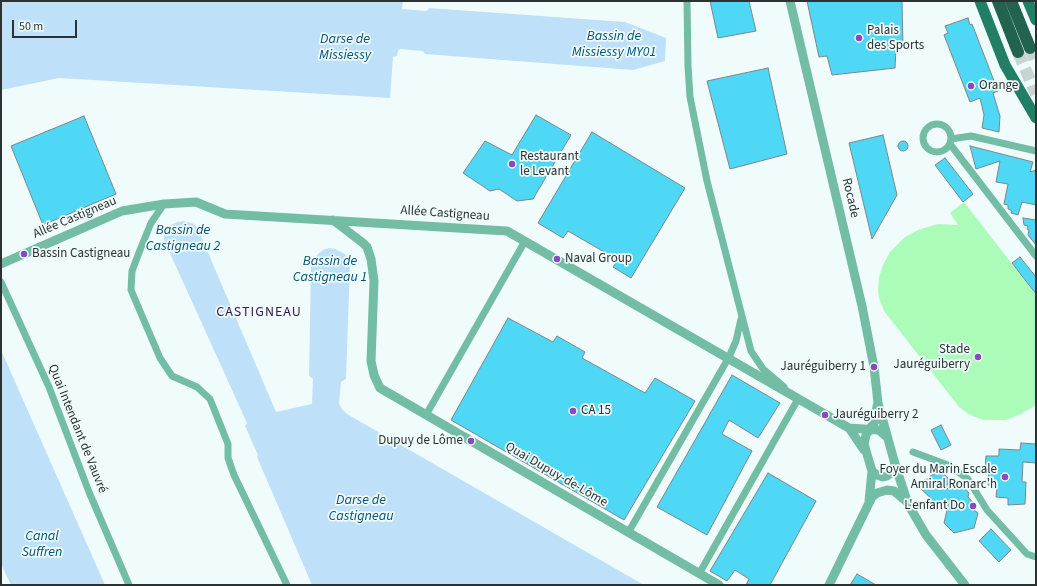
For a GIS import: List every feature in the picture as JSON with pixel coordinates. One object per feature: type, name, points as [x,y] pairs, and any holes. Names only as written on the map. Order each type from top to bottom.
[{"type":"highway","points":[[998,1],[1018,52]]},
{"type":"highway","points":[[1011,1],[1030,48]]},
{"type":"main road","points":[[980,1],[1005,65],[1036,118]]},
{"type":"main road","points":[[1028,1],[1036,20]]},
{"type":"street","points":[[687,1],[690,97],[707,180],[751,351],[763,369],[798,399],[700,574]]},
{"type":"street","name":"Rocade","points":[[790,1],[862,306],[874,367],[878,403]]},
{"type":"street","points":[[1036,151],[971,136],[950,142],[1036,256]]},
{"type":"street","name":"Allée Castigneau","points":[[1,264],[122,211],[164,204],[196,202],[225,214],[508,231],[849,428]]},
{"type":"street","points":[[164,204],[151,223],[140,250],[132,271],[131,290],[160,358],[172,376],[197,387],[210,399],[228,444],[228,458],[234,475],[287,585]]},
{"type":"street","name":"Quai Dupuy-de-Lôme","points":[[333,220],[367,247],[371,259],[374,281],[371,361],[374,375],[380,388],[719,585]]},
{"type":"street","points":[[426,415],[525,241]]},
{"type":"street","name":"Quai Intendant de Vauvré","points":[[1,282],[49,387],[89,492],[129,585]]},
{"type":"street","points":[[628,533],[728,359],[736,341],[742,316]]},
{"type":"street","points":[[865,451],[865,440],[875,421],[878,403]]},
{"type":"street","points":[[878,403],[908,504]]},
{"type":"street","points":[[849,428],[879,430],[887,437]]},
{"type":"street","points":[[849,428],[865,451],[872,471],[868,504]]},
{"type":"street","points":[[913,452],[948,465],[968,479],[987,510],[1027,554],[1036,557]]},
{"type":"street","points":[[872,471],[883,477],[887,476],[891,473],[895,464]]},
{"type":"street","points":[[829,585],[868,504],[877,493],[887,490],[894,491],[908,504],[926,535],[965,585]]},
{"type":"green space","name":"Stade Jauréguiberry","points":[[964,202],[1036,295],[1036,405],[1021,414],[1006,420],[984,420],[970,415],[959,407],[884,311],[879,298],[879,277],[890,252],[905,237],[918,230],[938,224],[958,225],[950,213]]},
{"type":"water","name":"Darse de Missiessy","points":[[1,1],[403,1],[402,9],[427,11],[429,8],[625,22],[666,38],[665,61],[633,70],[425,54],[423,51],[400,49],[397,56],[393,57],[390,98],[59,78],[1,90]]},
{"type":"water","name":"Darse de Castigneau","points":[[184,221],[194,224],[198,229],[276,412],[312,404],[313,379],[309,376],[311,266],[313,260],[323,250],[329,248],[335,249],[345,254],[350,265],[346,379],[341,382],[339,404],[342,409],[347,414],[644,585],[312,585],[257,457],[258,455],[245,426],[247,423],[164,240],[164,235],[171,225]]},
{"type":"water","name":"Canal Suffren","points":[[1,350],[105,585],[11,585],[1,564]]},
{"type":"building","points":[[710,1],[749,1],[756,31],[718,38]]},
{"type":"building","name":"Palais des Sports","points":[[807,1],[902,1],[903,47],[896,48],[895,68],[832,75],[827,56],[819,57]]},
{"type":"building","points":[[968,18],[970,25],[972,24],[998,91],[993,93],[1000,116],[999,132],[982,128],[984,115],[980,98],[970,102],[944,35],[948,33],[945,26]]},
{"type":"building","points":[[768,68],[787,154],[730,169],[707,81]]},
{"type":"building","name":"Restaurant le Levant","points":[[536,115],[571,135],[533,199],[517,201],[499,189],[490,191],[463,173],[485,141],[512,155]]},
{"type":"building","points":[[84,116],[116,194],[43,225],[11,146]]},
{"type":"building","points":[[592,132],[685,188],[631,278],[613,267],[618,260],[568,231],[563,238],[538,223]]},
{"type":"building","points":[[883,135],[897,195],[872,239],[849,143]]},
{"type":"building","points":[[901,141],[905,141],[907,142],[907,150],[901,151],[898,148],[898,144]]},
{"type":"building","points":[[970,146],[1033,162],[1030,172],[1036,170],[1036,205],[1022,202],[1018,215],[1011,213],[1012,211],[1008,209],[1008,205],[1004,204],[1008,184],[996,182],[1000,161],[976,169]]},
{"type":"building","points":[[945,158],[973,194],[963,202],[935,165]]},
{"type":"building","points":[[1023,218],[1036,220],[1036,245],[1028,235],[1028,226],[1024,225]]},
{"type":"building","points":[[1020,257],[1036,277],[1036,294],[1012,263]]},
{"type":"building","name":"CA 15","points":[[508,318],[553,342],[557,336],[585,352],[582,358],[645,393],[655,378],[695,401],[624,520],[451,420]]},
{"type":"building","points":[[732,375],[780,403],[758,438],[729,420],[722,434],[752,451],[707,535],[657,507]]},
{"type":"building","points":[[941,425],[951,445],[941,450],[931,430]]},
{"type":"building","name":"Foyer du Marin Escale Amiral Ronarc'h","points":[[1021,443],[1036,444],[1036,463],[1023,462],[1022,482],[1026,482],[1025,504],[1008,505],[1008,498],[996,497],[997,486],[988,485],[989,469],[985,469],[986,456],[999,456],[999,449],[1020,450]]},
{"type":"building","points":[[942,472],[949,479],[946,489],[962,485],[969,493],[968,497],[975,505],[974,510],[978,513],[974,528],[954,533],[944,523],[949,501],[937,504],[920,488],[922,481],[930,478],[931,475]]},
{"type":"building","points":[[768,473],[816,501],[770,585],[746,585],[749,579],[735,570],[727,581],[710,571]]},
{"type":"building","points":[[991,529],[1011,550],[999,562],[979,541]]},
{"type":"building","points":[[857,574],[876,585],[850,585]]},
{"type":"tunnel","points":[[1030,48],[1036,64]]},
{"type":"tunnel","points":[[1018,52],[1036,94]]},
{"type":"place","name":"Palais des Sports","points":[[859,38]]},
{"type":"place","name":"Orange","points":[[971,86]]},
{"type":"place","name":"Restaurant le Levant","points":[[512,164]]},
{"type":"place","name":"Bassin Castigneau","points":[[24,254]]},
{"type":"place","name":"Naval Group","points":[[557,259]]},
{"type":"place","name":"Stade Jauréguiberry","points":[[978,357]]},
{"type":"place","name":"Jauréguiberry 1","points":[[874,367]]},
{"type":"place","name":"CA 15","points":[[573,411]]},
{"type":"place","name":"Jauréguiberry 2","points":[[825,415]]},
{"type":"place","name":"Dupuy de Lôme","points":[[471,441]]},
{"type":"place","name":"Foyer du Marin Escale Amiral Ronarc'h","points":[[1005,477]]},
{"type":"place","name":"L'enfant Do","points":[[973,506]]},
{"type":"district","name":"CASTIGNEAU","points":[[259,313]]},
{"type":"water label","name":"Bassin de Missiessy MY01","points":[[614,46]]},
{"type":"water label","name":"Bassin de Castigneau 2","points":[[183,240]]},
{"type":"water label","name":"Bassin de Castigneau 1","points":[[330,270]]}]
